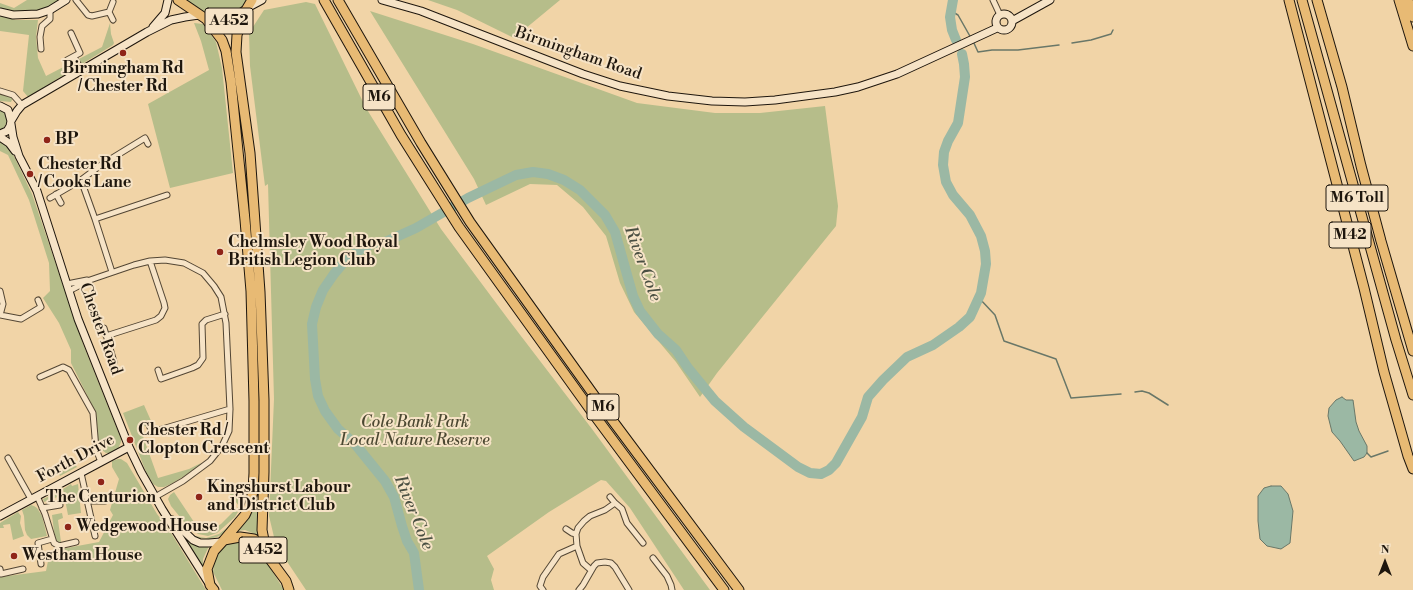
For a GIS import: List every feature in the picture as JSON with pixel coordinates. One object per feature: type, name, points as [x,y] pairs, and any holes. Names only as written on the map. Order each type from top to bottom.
[{"type":"highway","name":"A452","points":[[178,0],[203,17],[222,40],[226,51],[231,82],[245,220],[251,299],[254,401],[253,491],[250,504],[245,515],[214,551],[210,560],[207,569],[212,587]]},
{"type":"highway","name":"M6","points":[[324,0],[401,135],[459,227],[587,406],[724,590]]},
{"type":"highway","name":"M6","points":[[338,0],[359,38],[470,222],[601,405],[739,590]]},
{"type":"highway","name":"M42","points":[[1289,0],[1364,288],[1384,372],[1413,469]]},
{"type":"highway","name":"M6 Toll","points":[[1302,0],[1396,340],[1413,396]]},
{"type":"highway","name":"M6 Toll","points":[[1318,0],[1342,87],[1381,241],[1413,352]]},
{"type":"highway","points":[[1399,0],[1413,46]]},
{"type":"highway","points":[[1408,0],[1413,17]]},
{"type":"highway","name":"A452","points":[[203,17],[219,22],[229,21],[249,6]]},
{"type":"highway","name":"A452","points":[[249,6],[237,35],[236,52],[250,153],[260,292],[264,400],[262,530],[269,557]]},
{"type":"highway","name":"A452","points":[[223,541],[240,537],[254,539],[269,557],[288,587]]},
{"type":"main road","points":[[0,12],[24,16],[38,14],[50,10],[66,0]]},
{"type":"main road","points":[[147,32],[165,13],[168,0]]},
{"type":"main road","points":[[249,6],[262,0]]},
{"type":"main road","name":"Birmingham Road","points":[[382,0],[421,11],[583,74],[638,91],[682,99],[712,101],[745,102],[775,100],[835,92],[858,87],[897,74],[974,40],[997,28]]},
{"type":"main road","points":[[1012,21],[1050,0]]},
{"type":"main road","points":[[1000,15],[1008,15],[1012,21],[1011,27],[1006,30],[997,28],[996,21],[1000,15]]},
{"type":"main road","points":[[0,136],[7,131],[16,111],[22,105],[147,32],[171,20],[185,16],[203,17]]},
{"type":"main road","points":[[2,106],[22,105]]},
{"type":"main road","name":"Chester Road","points":[[2,106],[8,110],[13,137],[19,156]]},
{"type":"main road","name":"Chester Road","points":[[0,136],[9,143],[19,156],[38,191],[68,287],[90,350],[129,447],[155,498],[212,587]]},
{"type":"main road","name":"Forth Drive","points":[[0,516],[129,447]]},
{"type":"main road","name":"Chester Road","points":[[162,509],[193,540],[200,542],[223,541]]},
{"type":"street","points":[[76,0],[88,15],[92,16],[109,12]]},
{"type":"street","points":[[993,0],[1000,15]]},
{"type":"street","points":[[113,2],[109,12],[113,20]]},
{"type":"street","points":[[41,49],[40,37],[42,26],[50,19],[50,10]]},
{"type":"street","points":[[68,60],[80,53],[70,33]]},
{"type":"street","points":[[74,57],[82,71]]},
{"type":"street","points":[[0,91],[13,94],[22,105]]},
{"type":"street","points":[[50,198],[81,180],[100,164],[145,138],[148,144]]},
{"type":"street","points":[[81,180],[112,272]]},
{"type":"street","points":[[56,194],[61,203]]},
{"type":"street","points":[[95,219],[167,195]]},
{"type":"street","points":[[68,287],[150,261],[165,260],[184,264],[203,273],[212,282],[221,297],[225,314],[230,409],[229,431],[217,454],[200,469],[155,498]]},
{"type":"street","points":[[106,336],[156,320],[161,316],[165,308],[164,303],[150,261]]},
{"type":"street","points":[[0,292],[3,304],[0,315],[21,318],[41,307],[38,300]]},
{"type":"street","points":[[158,370],[161,379],[198,365],[203,358],[202,324],[206,320],[225,314]]},
{"type":"street","points":[[104,328],[114,362]]},
{"type":"street","points":[[40,377],[62,367],[69,370],[93,413],[96,449],[101,462]]},
{"type":"street","points":[[149,425],[152,432],[230,409]]},
{"type":"street","name":"Forth Drive","points":[[8,458],[42,508],[52,539]]},
{"type":"street","points":[[80,473],[95,536]]},
{"type":"street","points":[[610,497],[622,509],[627,523],[643,542]]},
{"type":"street","points":[[87,501],[105,501]]},
{"type":"street","points":[[591,570],[584,563],[577,546],[576,534],[584,521],[590,516],[605,510],[615,503]]},
{"type":"street","name":"Forth Drive","points":[[42,508],[60,505]]},
{"type":"street","points":[[566,529],[576,534]]},
{"type":"street","points":[[41,564],[38,543],[52,539],[54,543],[59,546],[76,542]]},
{"type":"street","points":[[541,589],[540,586],[543,577],[559,554],[577,546]]},
{"type":"street","points":[[653,558],[667,576],[672,590]]},
{"type":"street","points":[[579,590],[597,563],[605,562],[611,563],[616,567],[629,590]]},
{"type":"street","points":[[0,569],[1,574],[23,569]]},
{"type":"green space","points":[[27,0],[62,0],[42,11],[29,13],[7,11],[0,8],[0,3],[14,8]]},
{"type":"green space","points":[[184,0],[247,0],[245,7],[225,19],[210,18]]},
{"type":"green space","points":[[428,0],[560,0],[514,38],[457,10]]},
{"type":"green space","name":"Cole Bank Park Local Nature Reserve","points":[[306,2],[315,4],[366,108],[441,229],[592,429],[710,590],[684,590],[630,508],[606,481],[601,480],[549,512],[487,556],[494,569],[491,580],[494,590],[306,590],[284,557],[274,537],[269,516],[274,399],[268,184],[265,186],[250,66],[249,33],[264,10]]},
{"type":"green space","points":[[370,11],[473,44],[637,103],[715,113],[760,113],[825,106],[838,206],[836,226],[717,373],[700,397],[676,362],[634,312],[620,283],[606,236],[583,207],[557,185],[530,184],[486,205],[474,179]]},
{"type":"green space","points":[[0,16],[16,20],[38,20],[36,37],[38,58],[46,76],[102,47],[110,23],[114,43],[28,97],[23,91],[29,35],[0,31]]},
{"type":"green space","points":[[194,23],[203,24],[216,42],[222,68],[233,173],[170,188],[148,104],[209,70]]},
{"type":"green space","points":[[0,93],[12,97],[11,102],[0,101]]},
{"type":"green space","points":[[0,109],[5,113],[7,121],[4,128],[0,131]]},
{"type":"green space","points":[[0,142],[8,146],[13,154],[32,194],[83,344],[121,439],[118,449],[111,453],[106,453],[99,448],[96,413],[71,363],[71,350],[59,323],[43,298],[50,291],[49,263],[29,200],[8,155],[0,151]]},
{"type":"green space","points":[[144,405],[152,423],[140,428],[158,478],[189,469],[201,463],[197,468],[164,487],[158,487],[153,484],[146,472],[123,413]]},
{"type":"green space","points":[[121,459],[127,463],[157,514],[168,528],[206,590],[0,590],[0,577],[46,571],[50,551],[99,542],[113,515],[110,510],[119,479],[112,467],[112,461]]},
{"type":"green space","points":[[74,463],[77,467],[60,476],[58,472]]},
{"type":"green space","points":[[71,484],[72,486],[78,484],[81,513],[68,515],[63,489]]},
{"type":"green space","points":[[241,484],[245,491],[241,507],[235,517],[217,533],[208,536],[198,534],[184,522],[171,506],[168,499],[174,492],[200,531],[207,532],[221,524],[239,506],[229,493]]},
{"type":"green space","points":[[60,491],[60,496],[44,502],[43,499]]},
{"type":"green space","points":[[257,493],[256,505],[259,506],[260,536],[245,530],[237,531]]},
{"type":"green space","points":[[31,505],[37,508],[42,516],[47,536],[31,539],[27,535],[22,510]]},
{"type":"green space","points":[[18,512],[21,516],[20,523],[24,536],[13,540],[10,524],[3,525],[4,528],[0,528],[0,523]]},
{"type":"green space","points":[[62,513],[63,518],[58,520],[61,542],[58,542],[55,540],[52,515]]},
{"type":"green space","points":[[232,524],[227,532],[210,539],[196,538],[183,526],[195,536],[206,538],[219,534]]},
{"type":"green space","points":[[185,539],[191,543],[209,546],[203,559],[203,567]]},
{"type":"green space","points":[[242,541],[251,543],[259,550],[284,590],[222,590],[213,572],[214,562],[222,547],[228,543]]},
{"type":"shaded area","points":[[1342,397],[1346,400],[1353,400],[1356,422],[1367,446],[1367,453],[1364,457],[1354,461],[1332,432],[1328,416],[1329,408],[1336,400]]},
{"type":"shaded area","points":[[1281,486],[1288,494],[1293,511],[1290,543],[1281,549],[1267,546],[1260,539],[1258,496],[1264,488]]},
{"type":"waterway","name":"River Cole","points":[[953,0],[950,17],[952,30],[956,40]]},
{"type":"waterway","points":[[951,11],[958,15],[971,38]]},
{"type":"waterway","points":[[1072,43],[1091,40],[1111,34],[1113,30]]},
{"type":"waterway","points":[[973,41],[978,52],[992,50],[1018,50],[1059,45]]},
{"type":"waterway","name":"River Cole","points":[[419,590],[414,553],[407,541],[394,497],[385,481],[355,444],[338,429],[325,411],[318,396],[315,379],[312,324],[316,307],[323,290],[344,262],[358,251],[373,243],[385,242],[416,228],[468,198],[516,175],[533,172],[548,174],[564,180],[580,190],[605,215],[615,232],[633,296],[640,311],[658,334],[676,350],[688,368],[715,401],[744,427],[798,467],[810,473],[821,474],[829,470],[836,463],[862,417],[868,397],[883,380],[907,357],[933,345],[959,327],[970,317],[981,293],[986,264],[985,251],[981,236],[970,215],[953,195],[946,182],[943,165],[944,152],[958,123],[965,77],[962,54]]},
{"type":"waterway","points":[[979,298],[995,315],[1004,341],[1056,359],[1071,398],[1121,394]]},
{"type":"waterway","points":[[1135,392],[1142,391],[1149,393],[1168,405]]},
{"type":"waterway","points":[[1367,453],[1371,457],[1388,451]]},
{"type":"place","name":"Birmingham Rd / Chester Rd","points":[[123,53]]},
{"type":"place","name":"BP","points":[[47,140]]},
{"type":"place","name":"Chester Rd / Cooks Lane","points":[[30,174]]},
{"type":"place","name":"Chelmsley Wood Royal British Legion Club","points":[[220,252]]},
{"type":"place","name":"Chester Rd / Clopton Crescent","points":[[130,440]]},
{"type":"place","name":"The Centurion","points":[[101,482]]},
{"type":"place","name":"Kingshurst Labour and District Club","points":[[199,497]]},
{"type":"place","name":"Wedgewood House","points":[[68,527]]},
{"type":"place","name":"Westham House","points":[[14,556]]}]
